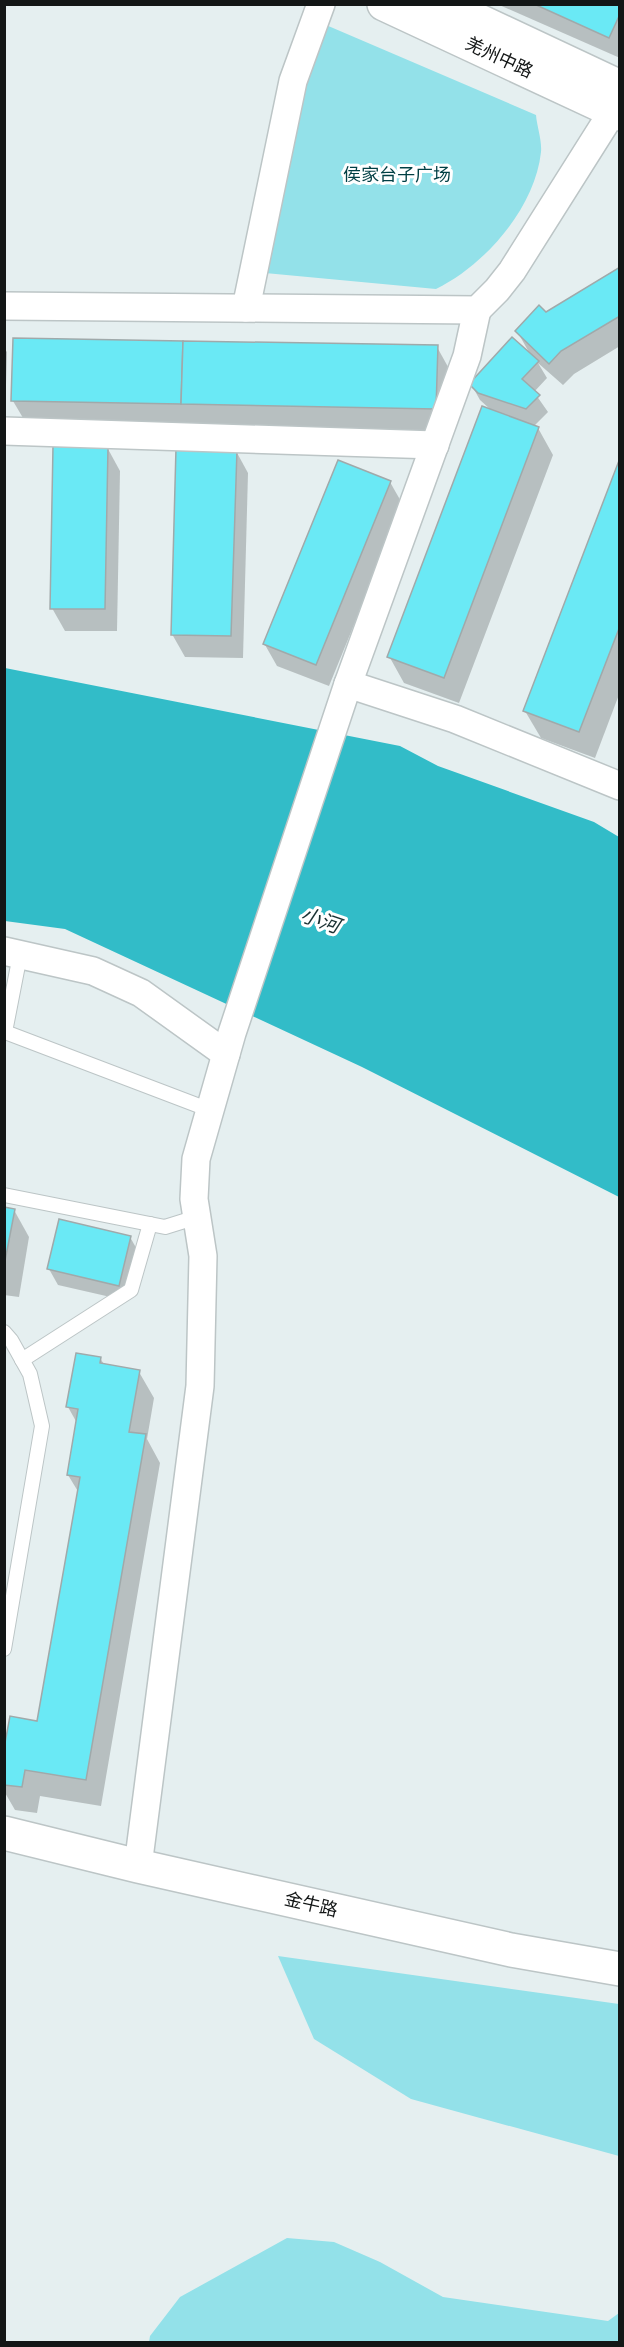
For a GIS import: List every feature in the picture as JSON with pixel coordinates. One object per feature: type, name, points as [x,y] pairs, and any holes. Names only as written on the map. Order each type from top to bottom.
[{"type":"main road","name":"羌州中路","points":[[384,4],[618,104]]},
{"type":"main road","name":"羌州中路","points":[[443,4],[618,104]]},
{"type":"main road","name":"金牛路","points":[[4,1833],[138,1866],[511,1950],[620,1969]]},
{"type":"street","points":[[246,308],[293,81],[321,4]]},
{"type":"street","points":[[138,1866],[200,1386],[204,1256],[194,1198],[196,1159],[229,1044],[348,684],[467,356],[477,310],[512,271],[618,104]]},
{"type":"street","points":[[4,306],[477,310]]},
{"type":"street","points":[[4,431],[435,444]]},
{"type":"street","points":[[348,684],[455,719],[620,786]]},
{"type":"street","points":[[12,953],[93,971],[141,993],[229,1044]]},
{"type":"lane","points":[[12,953],[5,1032],[210,1110]]},
{"type":"lane","points":[[4,1195],[165,1227],[197,1217]]},
{"type":"lane","points":[[22,1360],[131,1290],[150,1224]]},
{"type":"lane","points":[[4,1332],[30,1374],[42,1426],[4,1649]]},
{"type":"green space","name":"侯家台子广场","points":[[326,25],[536,115],[541,152],[537,173],[518,214],[489,250],[454,279],[436,289],[265,273],[300,95]]},
{"type":"green space","points":[[278,1956],[619,2004],[619,2156],[411,2099],[314,2039]]},
{"type":"green space","points":[[287,2238],[334,2242],[380,2262],[443,2297],[608,2321],[619,2313],[619,2342],[149,2342],[150,2336],[180,2297]]},
{"type":"water","name":"小河","points":[[5,668],[400,746],[438,766],[594,822],[619,837],[619,1197],[362,1067],[65,929],[5,921]]},
{"type":"building","points":[[534,4],[620,4],[620,14],[609,38]]},
{"type":"building","points":[[620,267],[620,316],[561,351],[549,364],[515,331],[539,305],[546,312]]},
{"type":"building","points":[[512,337],[539,361],[522,379],[540,395],[526,409],[478,393],[469,384]]},
{"type":"building","points":[[13,338],[183,341],[181,404],[11,401]]},
{"type":"building","points":[[183,341],[438,345],[436,409],[181,404]]},
{"type":"building","points":[[482,406],[539,427],[444,678],[387,657]]},
{"type":"building","points":[[53,446],[108,447],[105,609],[50,609]]},
{"type":"building","points":[[176,448],[237,450],[231,636],[171,635]]},
{"type":"building","points":[[620,458],[620,626],[579,732],[523,711]]},
{"type":"building","points":[[338,460],[391,481],[316,665],[263,644]]},
{"type":"building","points":[[4,1207],[15,1209],[4,1266]]},
{"type":"building","points":[[59,1219],[131,1236],[119,1286],[47,1269]]},
{"type":"building","points":[[76,1353],[101,1357],[100,1363],[140,1370],[129,1432],[146,1434],[86,1780],[25,1770],[22,1787],[4,1785],[4,1748],[10,1716],[37,1721],[80,1477],[67,1475],[78,1409],[66,1407]]}]
